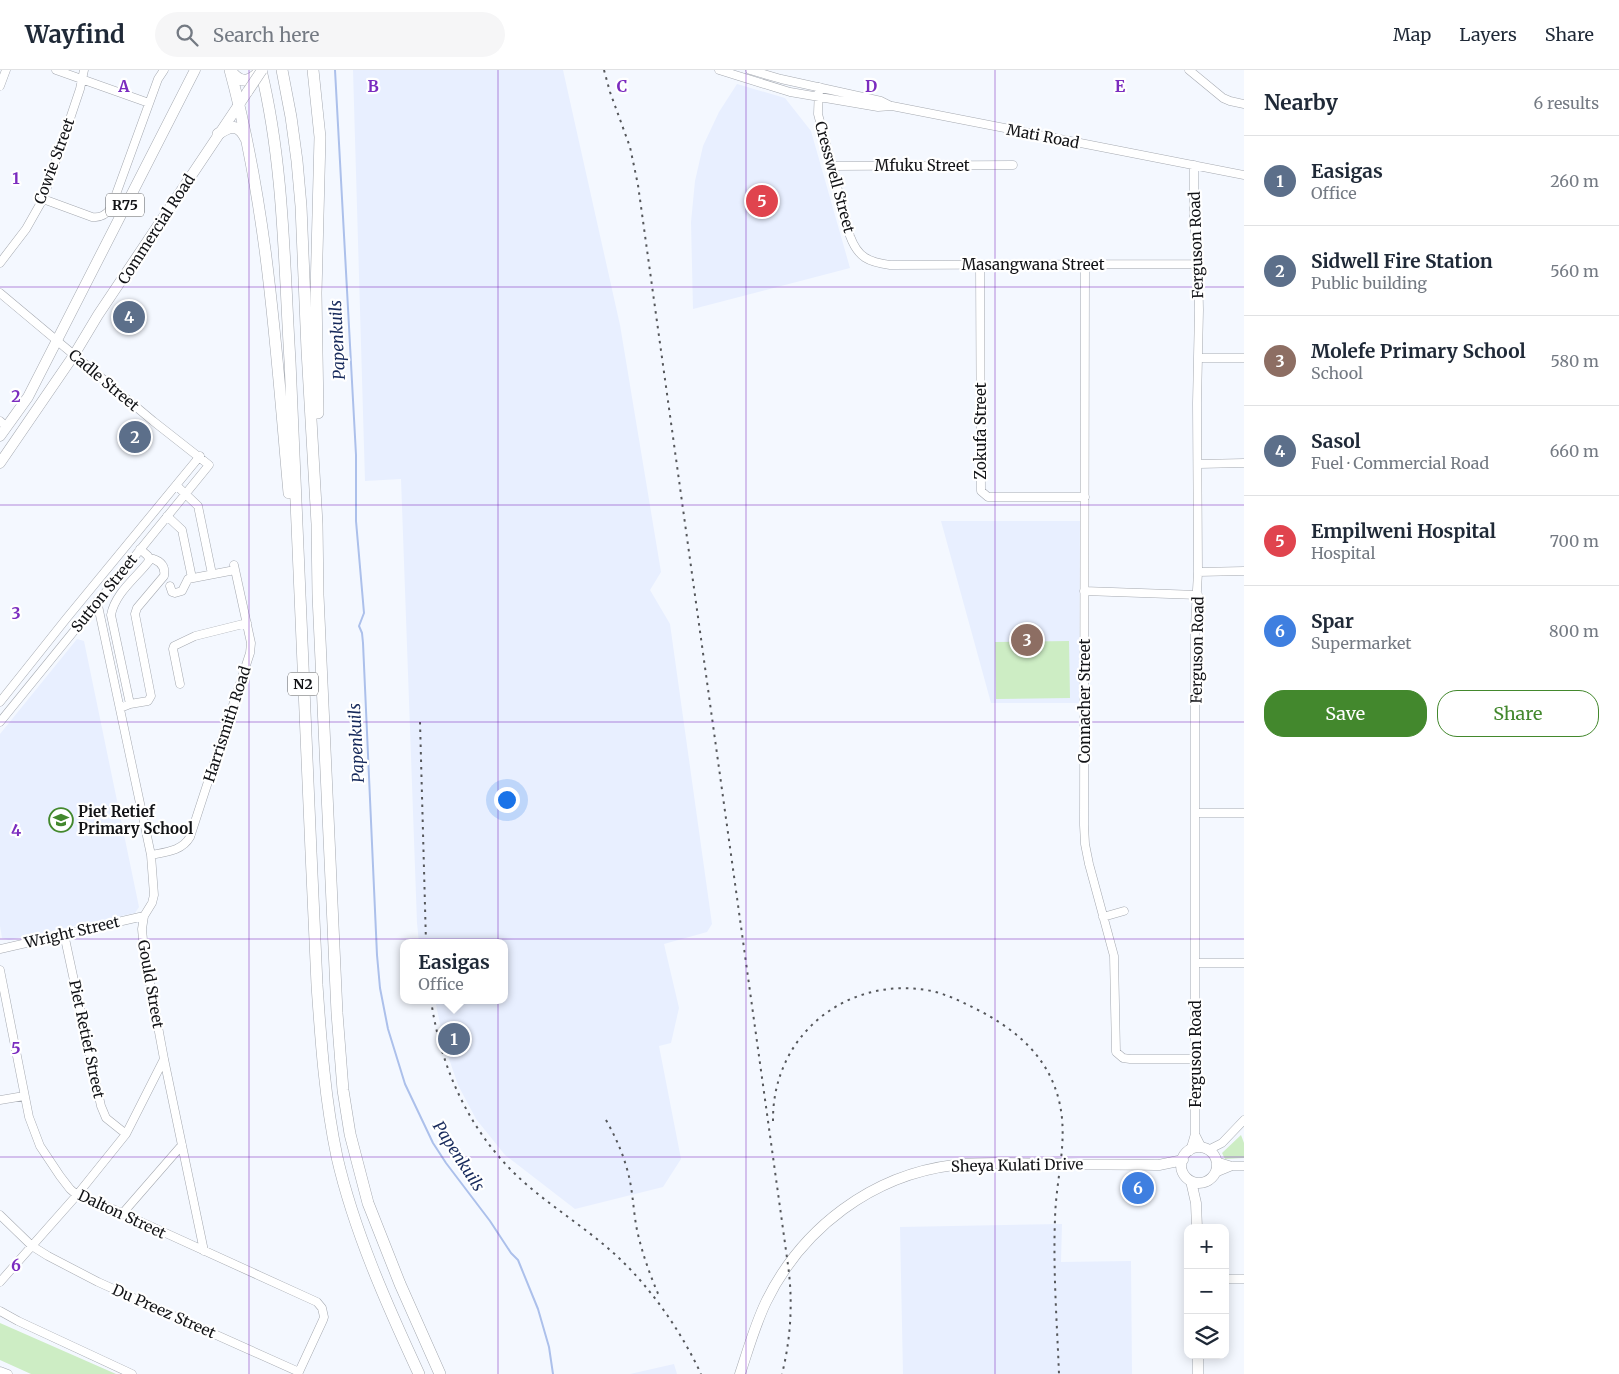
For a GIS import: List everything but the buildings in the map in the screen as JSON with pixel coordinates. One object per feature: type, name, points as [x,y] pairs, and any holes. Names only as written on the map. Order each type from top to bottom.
[{"type":"highway","points":[[230,70],[246,86],[261,70]]},
{"type":"highway","points":[[230,70],[239,104],[259,203],[271,295],[299,592]]},
{"type":"highway","name":"N2","points":[[261,70],[275,146],[282,206],[314,916],[328,1112],[343,1180],[361,1235],[418,1374]]},
{"type":"highway","name":"N2","points":[[282,70],[291,117],[300,188],[306,350],[317,524],[318,595],[330,867],[343,1090],[350,1134],[361,1180],[384,1247],[440,1374]]},
{"type":"highway","points":[[313,70],[320,136],[316,293],[317,524]]},
{"type":"highway","points":[[218,134],[234,127],[241,130],[247,141]]},
{"type":"highway","points":[[412,1311],[447,1374]]},
{"type":"main road","name":"R75","points":[[0,436],[3,424],[28,397],[195,70]]},
{"type":"main road","name":"Commercial Road","points":[[0,463],[74,355],[98,315],[239,104],[246,86]]},
{"type":"main road","points":[[1188,1179],[1198,1183],[1204,1182],[1210,1180],[1215,1173],[1217,1169],[1216,1160],[1205,1149],[1196,1148],[1190,1151],[1183,1160],[1182,1168],[1196,1203],[1197,1224]]},
{"type":"main road","name":"Sheya Kulati Drive","points":[[740,1374],[766,1302],[788,1265],[822,1227],[847,1206],[873,1190],[896,1179],[918,1172],[966,1164],[1159,1165],[1183,1160]]},
{"type":"main road","name":"Sheya Kulati Drive","points":[[1159,1165],[1178,1171],[1188,1179]]},
{"type":"main road","points":[[1196,1203],[1204,1182]]},
{"type":"main road","points":[[1198,1359],[1198,1374]]},
{"type":"street","points":[[0,86],[6,70]]},
{"type":"street","points":[[56,70],[149,103]]},
{"type":"street","name":"Cowie Street","points":[[0,263],[26,229],[43,199],[80,89],[84,70]]},
{"type":"street","points":[[43,199],[92,217],[104,216],[111,208],[158,79],[164,70]]},
{"type":"street","name":"Mati Road","points":[[719,70],[775,88],[817,97],[878,107],[892,106]]},
{"type":"street","name":"Mati Road","points":[[750,70],[881,101],[892,106],[1244,175]]},
{"type":"street","points":[[1189,70],[1224,98],[1244,104]]},
{"type":"street","name":"Cresswell Street","points":[[819,87],[817,97],[818,114],[853,244],[858,252],[868,260]]},
{"type":"street","name":"Mfuku Street","points":[[832,166],[1013,165]]},
{"type":"street","name":"Ferguson Road","points":[[1190,1151],[1195,1134],[1195,626],[1198,595],[1198,264],[1194,221],[1194,166]]},
{"type":"street","name":"Masangwana Street","points":[[868,260],[890,265],[1198,264]]},
{"type":"street","name":"Zokufa Street","points":[[980,264],[981,491],[988,497],[1085,497]]},
{"type":"street","name":"Connacher Street","points":[[1085,264],[1085,844],[1114,956],[1116,1052],[1123,1058],[1130,1059],[1195,1058]]},
{"type":"street","name":"Cadle Street","points":[[0,293],[209,465]]},
{"type":"street","points":[[1198,358],[1244,358]]},
{"type":"street","name":"Sutton Street","points":[[0,702],[200,456]]},
{"type":"street","points":[[1198,464],[1244,463]]},
{"type":"street","name":"Sutton Street","points":[[0,722],[209,465]]},
{"type":"street","points":[[170,586],[173,593],[180,592],[183,590],[186,581],[212,574],[198,506],[176,485]]},
{"type":"street","points":[[168,516],[182,530],[192,578]]},
{"type":"street","points":[[120,708],[148,701],[151,696],[135,614],[137,608],[164,576],[165,569],[140,549]]},
{"type":"street","points":[[130,704],[111,615],[117,599],[149,558]]},
{"type":"street","name":"Harrismith Road","points":[[151,855],[178,849],[190,837],[250,653],[251,643],[235,568],[212,574]]},
{"type":"street","points":[[1198,572],[1244,571]]},
{"type":"street","points":[[103,574],[112,583]]},
{"type":"street","points":[[1084,591],[1198,595]]},
{"type":"street","name":"Gould Street","points":[[97,602],[151,855],[154,895],[152,903],[144,916],[142,929],[144,951],[164,1060],[204,1251]]},
{"type":"street","points":[[66,619],[76,628]]},
{"type":"street","points":[[180,684],[174,646],[195,636],[247,623]]},
{"type":"street","points":[[0,706],[9,712]]},
{"type":"street","points":[[1195,813],[1244,813]]},
{"type":"street","points":[[1103,917],[1124,911]]},
{"type":"street","name":"Wright Street","points":[[0,949],[144,916]]},
{"type":"street","name":"Piet Retief Street","points":[[64,934],[101,1106],[106,1118],[126,1134]]},
{"type":"street","points":[[1195,963],[1244,963]]},
{"type":"street","name":"Dalton Street","points":[[0,970],[29,1117],[40,1146],[60,1176],[77,1195],[317,1302],[322,1308],[324,1316],[299,1373]]},
{"type":"street","points":[[0,1282],[77,1195],[126,1134],[164,1060]]},
{"type":"street","points":[[0,1100],[24,1096]]},
{"type":"street","points":[[1244,1120],[1222,1143],[1216,1160],[1232,1166],[1244,1166]]},
{"type":"street","name":"Ferguson Road","points":[[1195,1134],[1205,1149]]},
{"type":"street","points":[[1205,1149],[1222,1143]]},
{"type":"street","points":[[122,1214],[182,1145]]},
{"type":"street","points":[[1215,1173],[1232,1166]]},
{"type":"street","name":"Du Preez Street","points":[[0,1215],[32,1246],[48,1256],[98,1282],[299,1373]]},
{"type":"street","points":[[1229,1279],[1244,1279]]},
{"type":"street","points":[[0,1311],[25,1325],[132,1374]]},
{"type":"street","points":[[0,1371],[8,1374]]},
{"type":"shaded area","points":[[353,70],[563,70],[620,325],[661,572],[650,590],[670,624],[712,924],[707,932],[664,944],[679,1008],[671,1043],[659,1046],[681,1159],[663,1187],[575,1209],[505,1155],[476,1119],[458,1085],[445,1047],[436,1004],[508,1004],[508,939],[419,939],[401,479],[365,481]]},
{"type":"shaded area","points":[[737,84],[785,98],[811,131],[850,268],[693,309],[691,222],[695,181],[703,146],[719,112]]},
{"type":"shaded area","points":[[941,521],[1080,521],[1079,703],[991,703]]},
{"type":"shaded area","name":"Piet Retief Primary School","points":[[77,639],[84,641],[139,907],[135,913],[9,940],[2,938],[0,926],[0,734]]},
{"type":"shaded area","points":[[1062,1224],[1061,1262],[1131,1261],[1132,1374],[903,1374],[900,1227]]},
{"type":"shaded area","points":[[674,1364],[677,1374],[630,1374]]},
{"type":"green space","points":[[1069,641],[1070,698],[996,699],[995,642]]},
{"type":"green space","points":[[1241,1135],[1244,1143],[1244,1158],[1225,1159],[1222,1153]]},
{"type":"green space","points":[[0,1323],[116,1374],[31,1374],[0,1360]]},
{"type":"waterway","name":"Papenkuils","points":[[335,70],[356,455],[356,521],[364,613],[359,626],[363,643],[380,988],[388,1029],[405,1084],[433,1143],[511,1253],[518,1260],[538,1309],[549,1347],[553,1374]]},
{"type":"railway","points":[[604,70],[630,147],[638,185],[788,1265],[790,1320],[782,1374]]},
{"type":"railway","points":[[420,722],[426,939]]},
{"type":"railway","points":[[773,1121],[776,1091],[785,1063],[799,1039],[818,1019],[841,1004],[867,993],[896,988],[941,993],[982,1012],[1022,1039],[1038,1057],[1051,1078],[1058,1096],[1063,1131],[1056,1201],[1055,1238],[1059,1374]]},
{"type":"railway","points":[[432,1004],[442,1052],[451,1077],[475,1124],[490,1145],[507,1166],[526,1184],[598,1240],[633,1272],[666,1313],[685,1343],[701,1374]]},
{"type":"railway","points":[[606,1120],[625,1162],[631,1184],[639,1239],[646,1264],[659,1296]]},
{"type":"place","name":"Empilweni Hospital","points":[[762,201]]},
{"type":"place","name":"Sasol","points":[[129,317]]},
{"type":"place","name":"Sidwell Fire Station","points":[[135,437]]},
{"type":"place","name":"Molefe Primary School","points":[[1027,640]]},
{"type":"place","name":"Piet Retief Primary School","points":[[61,820]]},
{"type":"place","name":"Easigas","points":[[454,1039]]},
{"type":"place","name":"Spar","points":[[1138,1188]]}]
